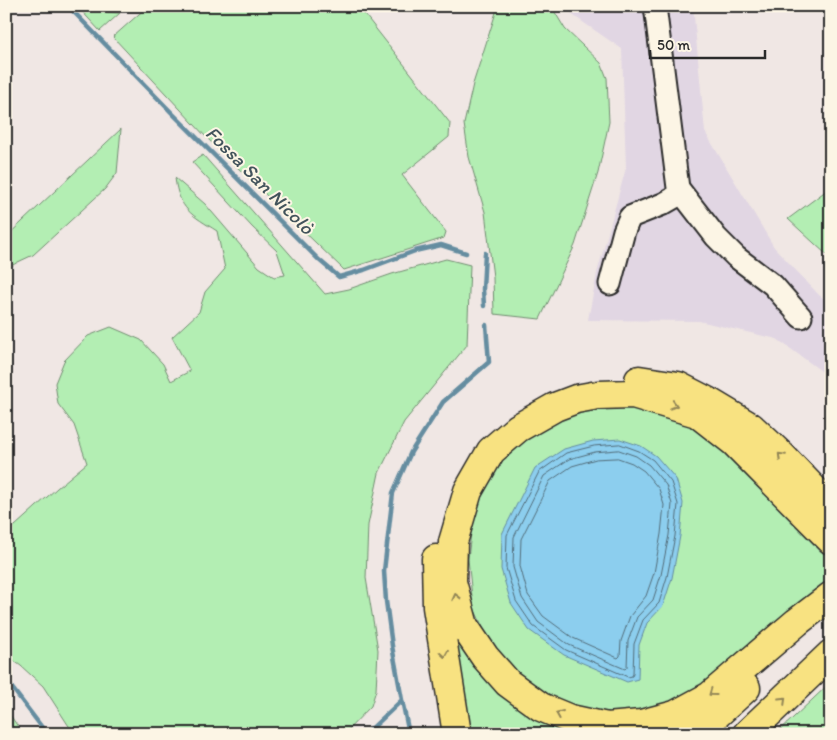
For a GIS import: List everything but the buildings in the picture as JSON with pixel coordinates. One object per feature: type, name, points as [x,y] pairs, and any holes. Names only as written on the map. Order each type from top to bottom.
[{"type":"highway","points":[[457,734],[437,607],[435,565],[440,528],[450,493],[468,464],[497,425],[535,396],[570,384],[605,378],[642,380],[678,386],[752,427],[814,501],[831,540]]},
{"type":"highway","points":[[814,501],[697,413],[633,394],[598,394],[576,399],[555,407],[518,428],[491,452],[468,491],[453,542],[452,582],[464,626],[485,657],[508,683],[541,707],[570,719],[607,727],[641,724],[675,714],[710,696],[797,622],[831,596]]},
{"type":"highway","points":[[695,734],[831,612]]},
{"type":"highway","points":[[747,734],[831,654]]},
{"type":"lane","points":[[610,284],[624,231],[630,217],[663,204],[677,196],[678,188],[655,6]]},
{"type":"lane","points":[[678,188],[716,237],[736,257],[773,285],[802,317]]},
{"type":"shaded area","points":[[570,6],[693,6],[705,132],[774,247],[819,295],[831,304],[831,378],[777,339],[699,321],[588,320],[597,273],[626,168],[622,49],[571,14]]},
{"type":"green space","points":[[77,6],[88,6],[107,12],[120,13],[100,31]]},
{"type":"green space","points":[[148,6],[358,6],[450,123],[449,137],[402,175],[446,232],[444,238],[344,270],[207,138],[113,37]]},
{"type":"green space","points":[[498,6],[553,6],[565,29],[601,63],[607,78],[609,122],[598,173],[575,245],[540,319],[494,314],[493,277],[485,212],[469,157],[464,124],[473,84]]},
{"type":"green space","points":[[121,129],[117,173],[105,189],[33,255],[6,269],[6,237]]},
{"type":"green space","points":[[203,155],[325,294],[349,289],[392,274],[446,259],[470,265],[467,345],[404,422],[379,473],[368,525],[366,578],[378,650],[376,690],[371,706],[344,734],[74,734],[43,686],[6,655],[6,528],[15,526],[87,463],[74,425],[58,404],[55,383],[64,361],[88,336],[111,327],[141,340],[163,364],[171,381],[190,371],[172,337],[199,312],[205,292],[225,269],[217,231],[194,216],[183,205],[175,178],[205,204],[259,267],[274,277],[285,275],[277,251],[252,227],[192,162]]},
{"type":"green space","points":[[831,187],[831,256],[827,255],[788,219]]},
{"type":"green space","points":[[633,405],[704,429],[749,468],[831,560],[831,577],[698,697],[663,711],[613,716],[576,709],[529,686],[493,649],[473,606],[468,559],[473,515],[494,470],[534,426],[574,410]]},
{"type":"green space","points":[[447,594],[483,667],[614,734],[469,734]]},
{"type":"green space","points":[[831,682],[831,734],[776,734]]},
{"type":"green space","points":[[6,709],[23,734],[6,734]]},
{"type":"water","points":[[620,439],[641,446],[656,456],[676,479],[683,503],[680,536],[672,578],[663,606],[647,623],[639,645],[638,679],[627,682],[564,655],[529,630],[511,603],[501,569],[502,534],[535,468],[564,449],[593,441]]},
{"type":"waterway","name":"Fossa San Nicolò","points":[[68,6],[174,115],[319,260],[339,277],[415,251],[441,245],[466,253]]},
{"type":"waterway","name":"Fossa San Nicolò","points":[[484,306],[485,253]]},
{"type":"waterway","name":"Fossa San Nicolò","points":[[366,734],[402,700],[392,646],[384,571],[393,493],[411,452],[443,402],[489,362],[486,325]]},
{"type":"waterway","points":[[6,680],[47,734]]},
{"type":"waterway","points":[[402,700],[409,734]]}]
